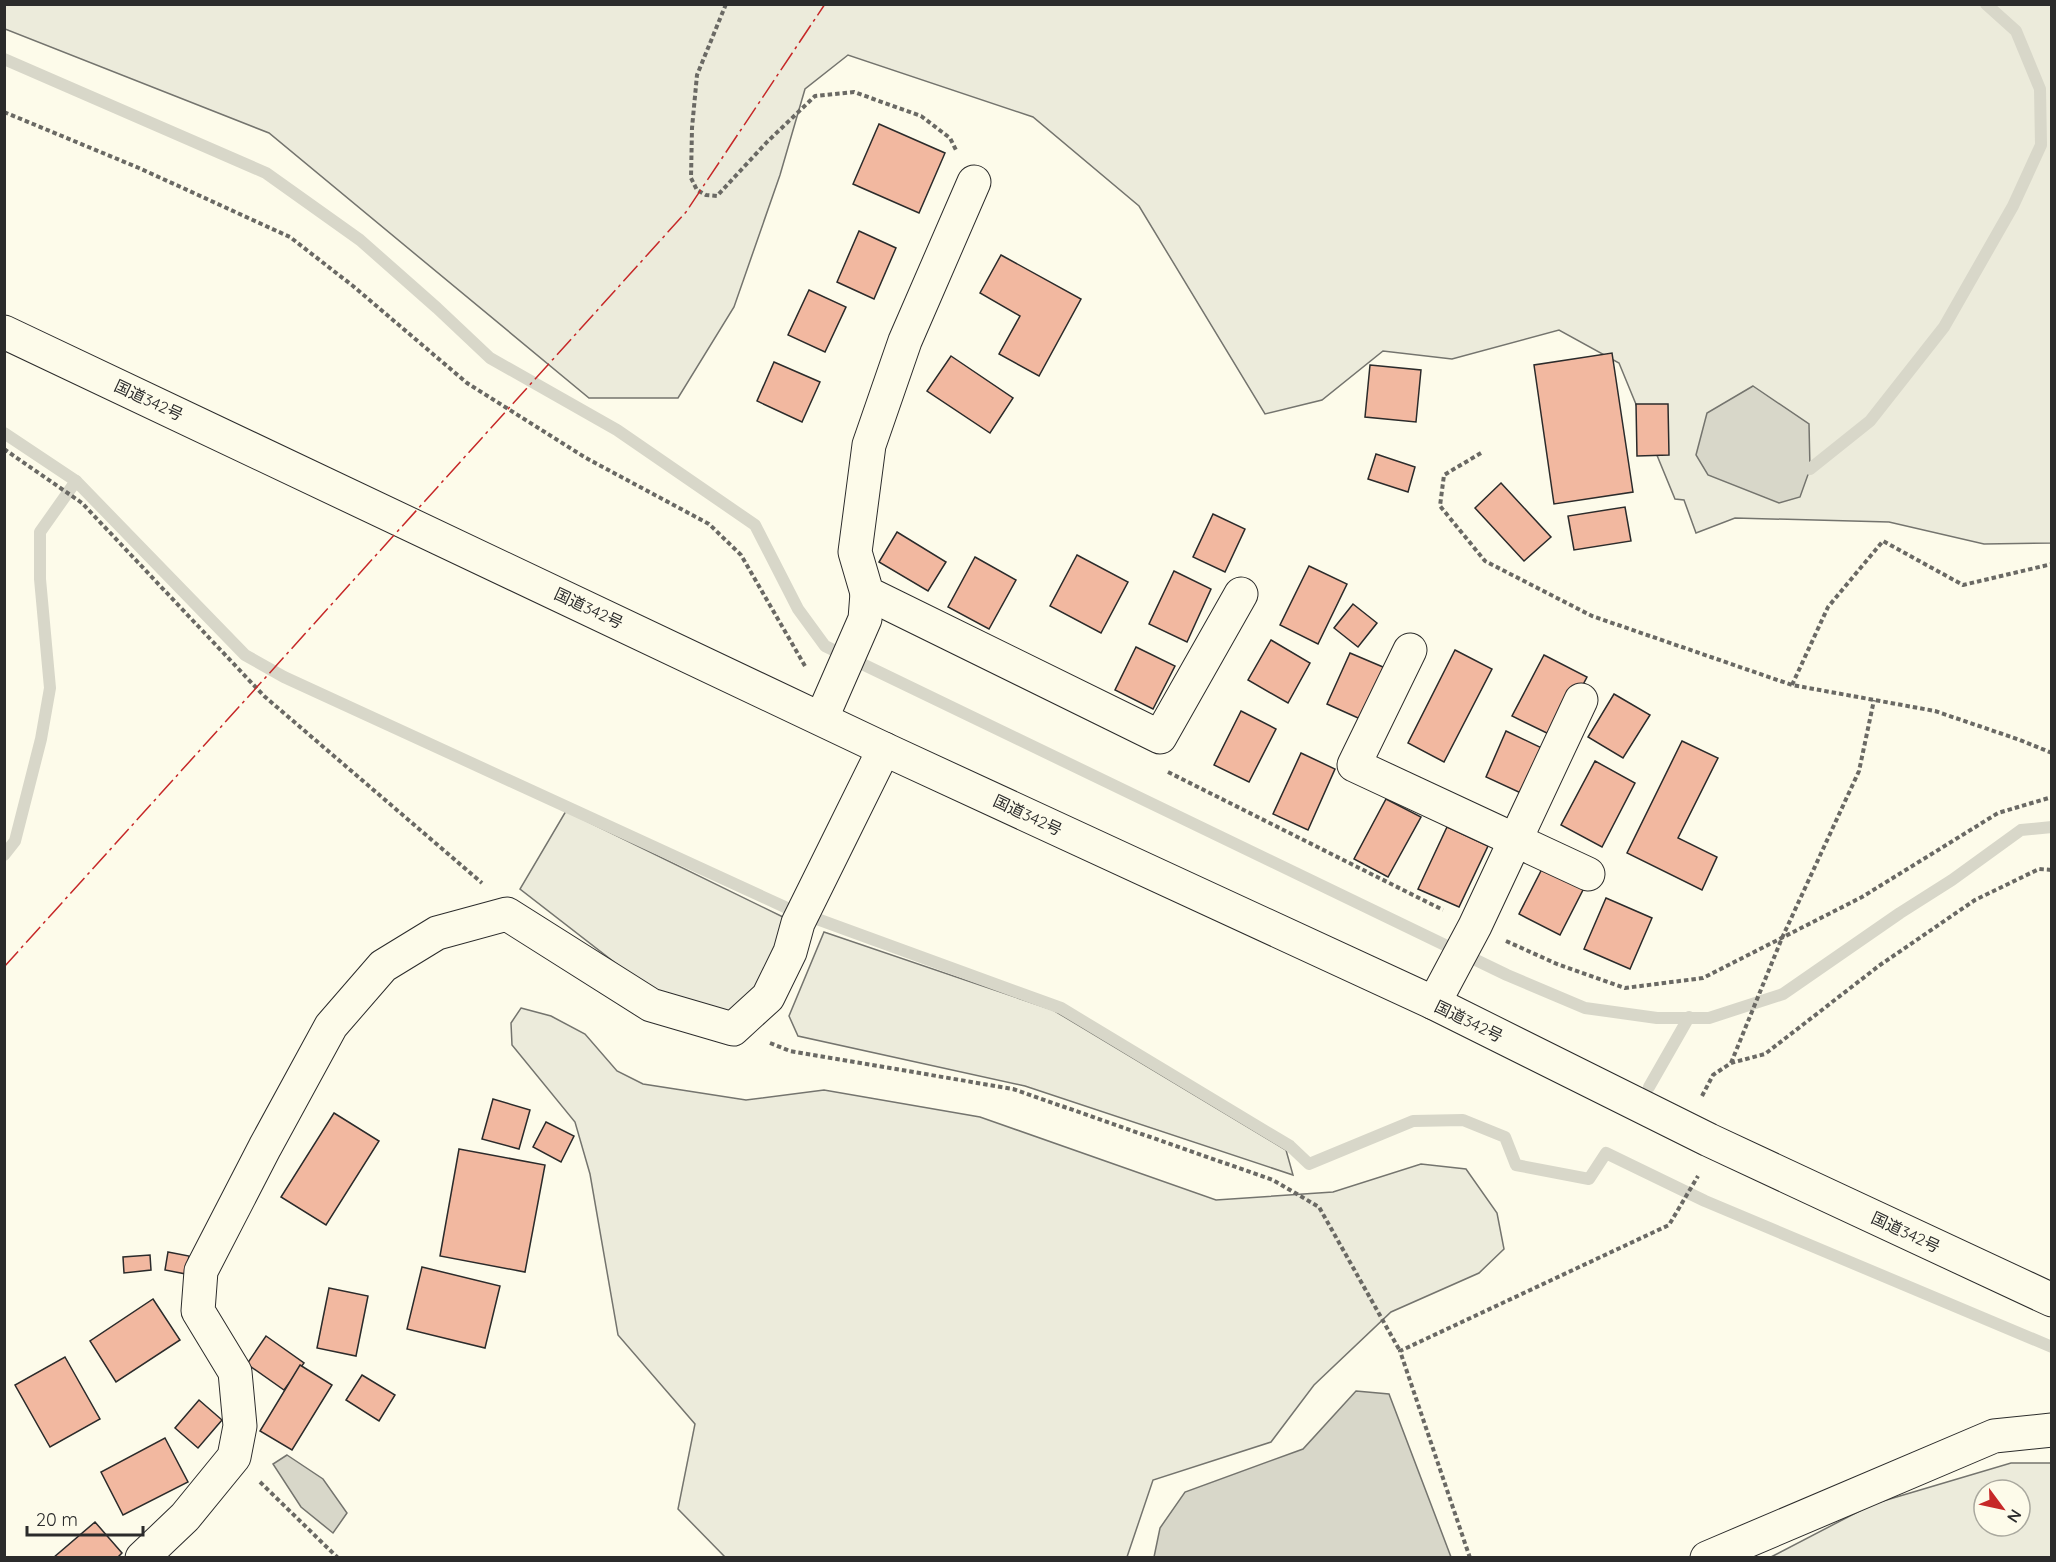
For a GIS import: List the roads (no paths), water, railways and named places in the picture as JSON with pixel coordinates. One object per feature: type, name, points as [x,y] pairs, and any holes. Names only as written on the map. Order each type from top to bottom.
[{"type":"main road","points":[[826,712],[865,619],[867,593],[855,552],[869,445],[905,341],[974,182]]},
{"type":"main road","name":"国道342号","points":[[4,332],[826,712],[884,749],[1434,1003],[1697,1134],[2052,1300]]},
{"type":"main road","points":[[867,593],[1160,737],[1241,594]]},
{"type":"main road","points":[[1410,650],[1354,765],[1588,874]]},
{"type":"main road","points":[[1434,1003],[1474,926],[1581,700]]},
{"type":"main road","points":[[142,1557],[185,1517],[234,1456],[240,1426],[235,1372],[198,1311],[201,1271],[264,1147],[331,1026],[383,966],[437,933],[507,914],[651,1005],[733,1029],[768,997],[790,952],[798,923],[884,749]]},
{"type":"main road","points":[[1707,1557],[1994,1436],[2052,1430]]},
{"type":"waterway","points":[[1810,469],[1870,421],[1944,327],[2013,206],[2041,145],[2040,89],[2016,31],[1986,4]]},
{"type":"waterway","points":[[4,59],[266,173],[360,240],[490,358],[617,430],[755,525],[798,609],[825,646],[1507,975],[1585,1008],[1657,1018],[1709,1018],[1783,994],[1952,880],[2021,830],[2052,827]]},
{"type":"waterway","points":[[4,433],[76,481],[245,655],[284,677],[787,908],[1061,1008],[1290,1146],[1309,1164],[1413,1121],[1463,1120],[1505,1137],[1516,1165],[1589,1179],[1606,1153],[1705,1201],[2052,1347]]},
{"type":"waterway","points":[[4,855],[15,841],[41,739],[50,688],[40,579],[40,532],[76,481]]},
{"type":"waterway","points":[[1649,1087],[1689,1017]]}]
